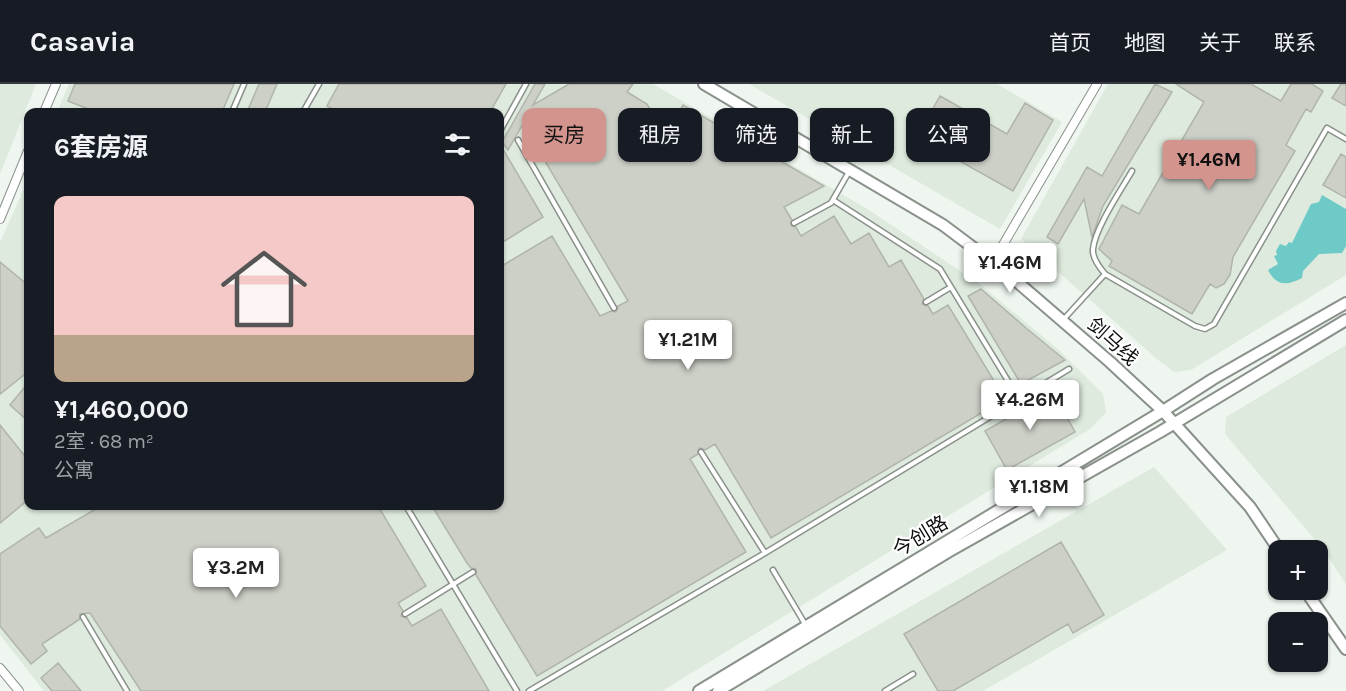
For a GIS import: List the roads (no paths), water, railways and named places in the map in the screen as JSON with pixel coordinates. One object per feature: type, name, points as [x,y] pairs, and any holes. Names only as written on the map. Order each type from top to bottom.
[{"type":"main road","name":"剑马线","points":[[704,84],[943,225],[993,262],[1163,411],[1250,507],[1272,540]]},
{"type":"main road","name":"今创路","points":[[699,691],[1213,379],[1346,303]]},
{"type":"main road","name":"今创路","points":[[718,691],[730,688],[948,552],[1173,424],[1346,320]]},
{"type":"main road","points":[[1312,600],[1346,649]]},
{"type":"street","points":[[47,108],[56,84]]},
{"type":"street","points":[[993,262],[1097,84]]},
{"type":"street","points":[[0,219],[24,161]]},
{"type":"street","points":[[0,668],[19,691]]},
{"type":"lane","points":[[234,108],[244,84]]},
{"type":"lane","points":[[305,108],[319,84]]},
{"type":"lane","points":[[504,124],[526,84]]},
{"type":"lane","points":[[1132,171],[1108,212],[1092,249],[1096,263],[1105,274],[1195,326],[1205,329],[1214,324],[1327,128],[1346,139]]},
{"type":"lane","points":[[518,141],[614,308]]},
{"type":"lane","points":[[794,224],[833,200],[850,170]]},
{"type":"lane","points":[[833,200],[940,269],[1019,399]]},
{"type":"lane","points":[[1062,321],[1105,274]]},
{"type":"lane","points":[[926,302],[951,287]]},
{"type":"lane","points":[[529,691],[765,553],[1070,369]]},
{"type":"lane","points":[[701,452],[765,553]]},
{"type":"lane","points":[[408,510],[517,691]]},
{"type":"lane","points":[[773,570],[806,625]]},
{"type":"lane","points":[[405,614],[473,572]]},
{"type":"lane","points":[[83,617],[127,691]]},
{"type":"lane","points":[[885,691],[913,674]]},
{"type":"water","points":[[1322,195],[1346,209],[1346,246],[1342,253],[1319,254],[1303,271],[1302,278],[1287,283],[1278,282],[1268,270],[1278,264],[1274,256],[1277,255],[1276,251],[1280,244],[1286,246],[1289,242],[1292,243],[1311,204],[1319,202]]}]
